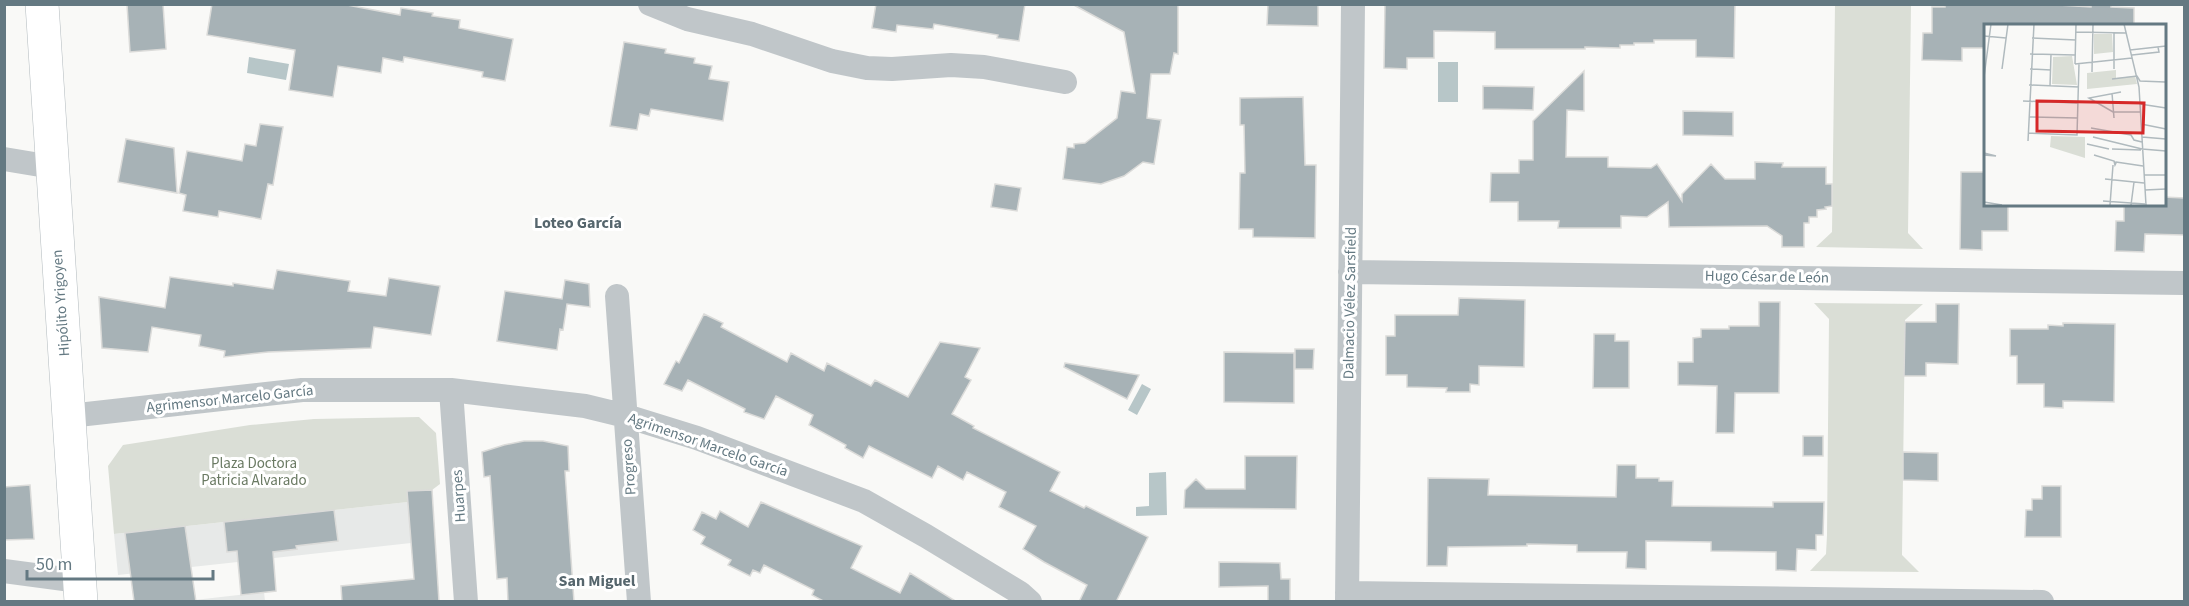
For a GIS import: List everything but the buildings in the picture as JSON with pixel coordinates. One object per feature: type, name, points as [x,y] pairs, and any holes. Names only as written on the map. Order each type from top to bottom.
[{"type":"main road","name":"Hipólito Yrigoyen","points":[[42,4],[80,591]]},
{"type":"street","points":[[650,4],[687,19],[752,34],[832,61],[867,68],[892,69],[951,65],[984,67],[1065,82]]},
{"type":"street","name":"Dalmacio Vélez Sarsfield","points":[[1347,597],[1353,4]]},
{"type":"street","points":[[4,159],[52,167]]},
{"type":"street","name":"Hugo César de León","points":[[1350,272],[2184,283]]},
{"type":"street","name":"Progreso","points":[[617,296],[639,602]]},
{"type":"street","name":"Agrimensor Marcelo García","points":[[69,416],[302,390],[451,390],[585,406],[697,438],[864,501],[1020,593],[1030,602]]},
{"type":"street","name":"Huarpes","points":[[451,390],[466,602]]},
{"type":"street","points":[[4,571],[80,591]]},
{"type":"street","points":[[1347,597],[2042,602]]},
{"type":"shaded area","points":[[249,57],[289,64],[286,80],[247,73]]},
{"type":"shaded area","points":[[1438,62],[1458,62],[1458,102],[1438,102]]},
{"type":"shaded area","points":[[1142,384],[1151,389],[1137,415],[1128,410]]},
{"type":"shaded area","points":[[1166,472],[1167,515],[1136,516],[1136,507],[1149,506],[1149,473]]},
{"type":"shaded area","points":[[408,502],[411,543],[118,575],[114,534]]},
{"type":"shaded area","points":[[264,592],[265,601],[177,602]]},
{"type":"green space","points":[[1835,5],[1911,5],[1908,233],[1923,249],[1816,247],[1832,232]]},
{"type":"green space","points":[[1814,303],[1923,304],[1905,320],[1902,555],[1919,572],[1810,571],[1826,554],[1827,535],[1829,319]]},
{"type":"green space","name":"Plaza Doctora Patricia Alvarado","points":[[419,417],[436,433],[440,484],[432,490],[407,491],[408,502],[114,534],[108,466],[123,445],[250,425],[314,419]]},
{"type":"district","name":"Loteo García","points":[[578,223]]},
{"type":"district","name":"San Miguel","points":[[597,581]]}]
